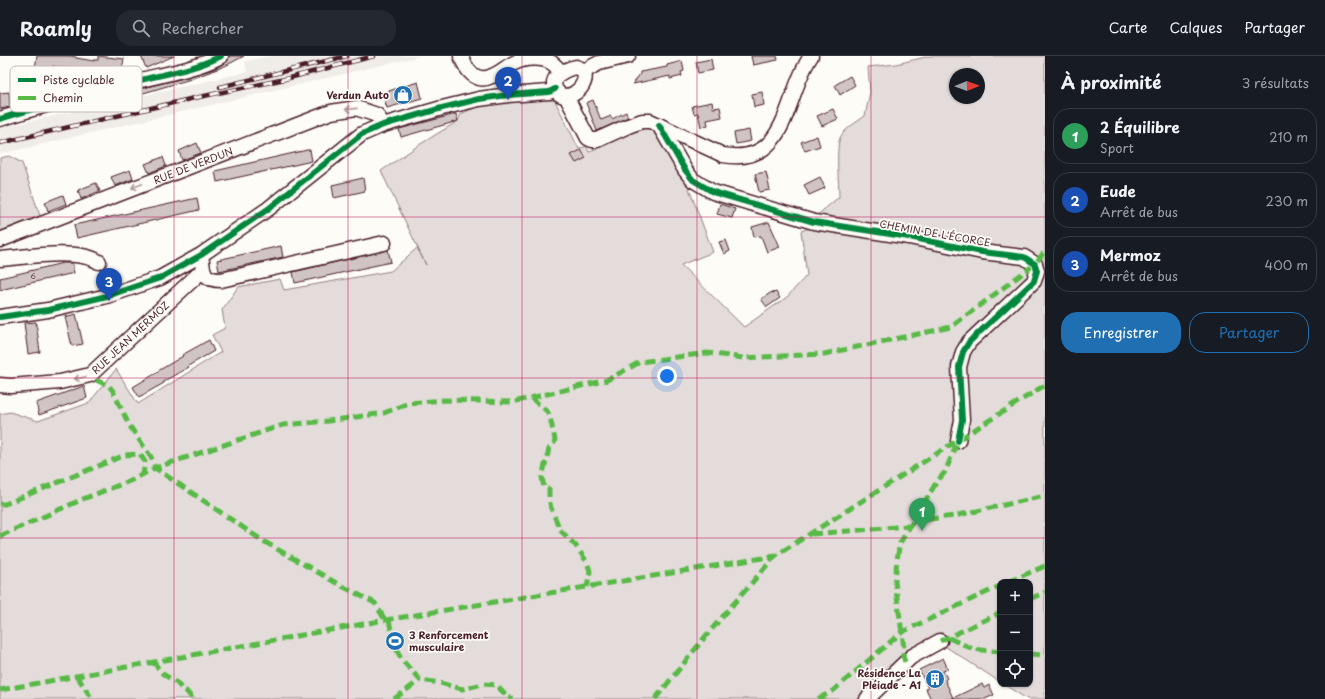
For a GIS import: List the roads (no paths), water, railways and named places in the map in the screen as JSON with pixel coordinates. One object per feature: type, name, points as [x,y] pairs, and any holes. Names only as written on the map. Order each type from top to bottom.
[{"type":"street","points":[[142,80],[180,71],[222,56]]},
{"type":"street","points":[[461,56],[469,72],[472,75],[482,78],[493,76],[514,63],[529,59],[540,59],[552,63],[561,72]]},
{"type":"street","points":[[584,71],[599,63],[628,56]]},
{"type":"street","points":[[0,317],[48,310],[107,296],[160,278],[201,254],[268,209],[362,134],[383,125],[479,99],[549,92],[561,92],[574,94],[580,90],[585,79],[584,71],[576,67],[561,72],[556,76],[554,85],[561,92],[588,138],[597,140],[628,126],[642,121],[650,121],[723,155],[735,158],[750,156],[770,144],[777,136],[800,75],[811,56]]},
{"type":"street","name":"RUE DE VERDUN","points":[[0,240],[331,112],[356,108],[377,115],[383,125]]},
{"type":"street","points":[[0,119],[23,112]]},
{"type":"street","name":"CHEMIN DE L'ÉCORCE","points":[[659,125],[685,170],[693,180],[713,192],[814,222],[909,237],[982,252],[1024,257],[1035,264],[1037,271],[1034,281],[969,342],[963,352],[959,367],[962,420],[958,441]]},
{"type":"street","points":[[201,254],[203,270],[207,276],[212,280],[221,280],[384,243]]},
{"type":"street","points":[[0,259],[71,255],[85,257],[99,262]]},
{"type":"street","name":"RUE JEAN MERMOZ","points":[[0,385],[11,386],[60,382],[90,375],[203,270]]},
{"type":"street","points":[[867,699],[910,657],[940,641]]},
{"type":"railway","points":[[220,87],[347,56]]},
{"type":"railway","points":[[142,110],[285,79],[374,56]]},
{"type":"railway","points":[[0,143],[134,112]]},
{"type":"place","name":"Verdun Auto","points":[[403,95]]},
{"type":"place","name":"Eude","points":[[508,100]]},
{"type":"place","name":"Mermoz","points":[[109,301]]},
{"type":"place","name":"2 Équilibre","points":[[922,531]]},
{"type":"place","name":"3 Renforcement musculaire","points":[[395,641]]},
{"type":"place","name":"Résidence La Pléiade - A1","points":[[935,679]]}]
